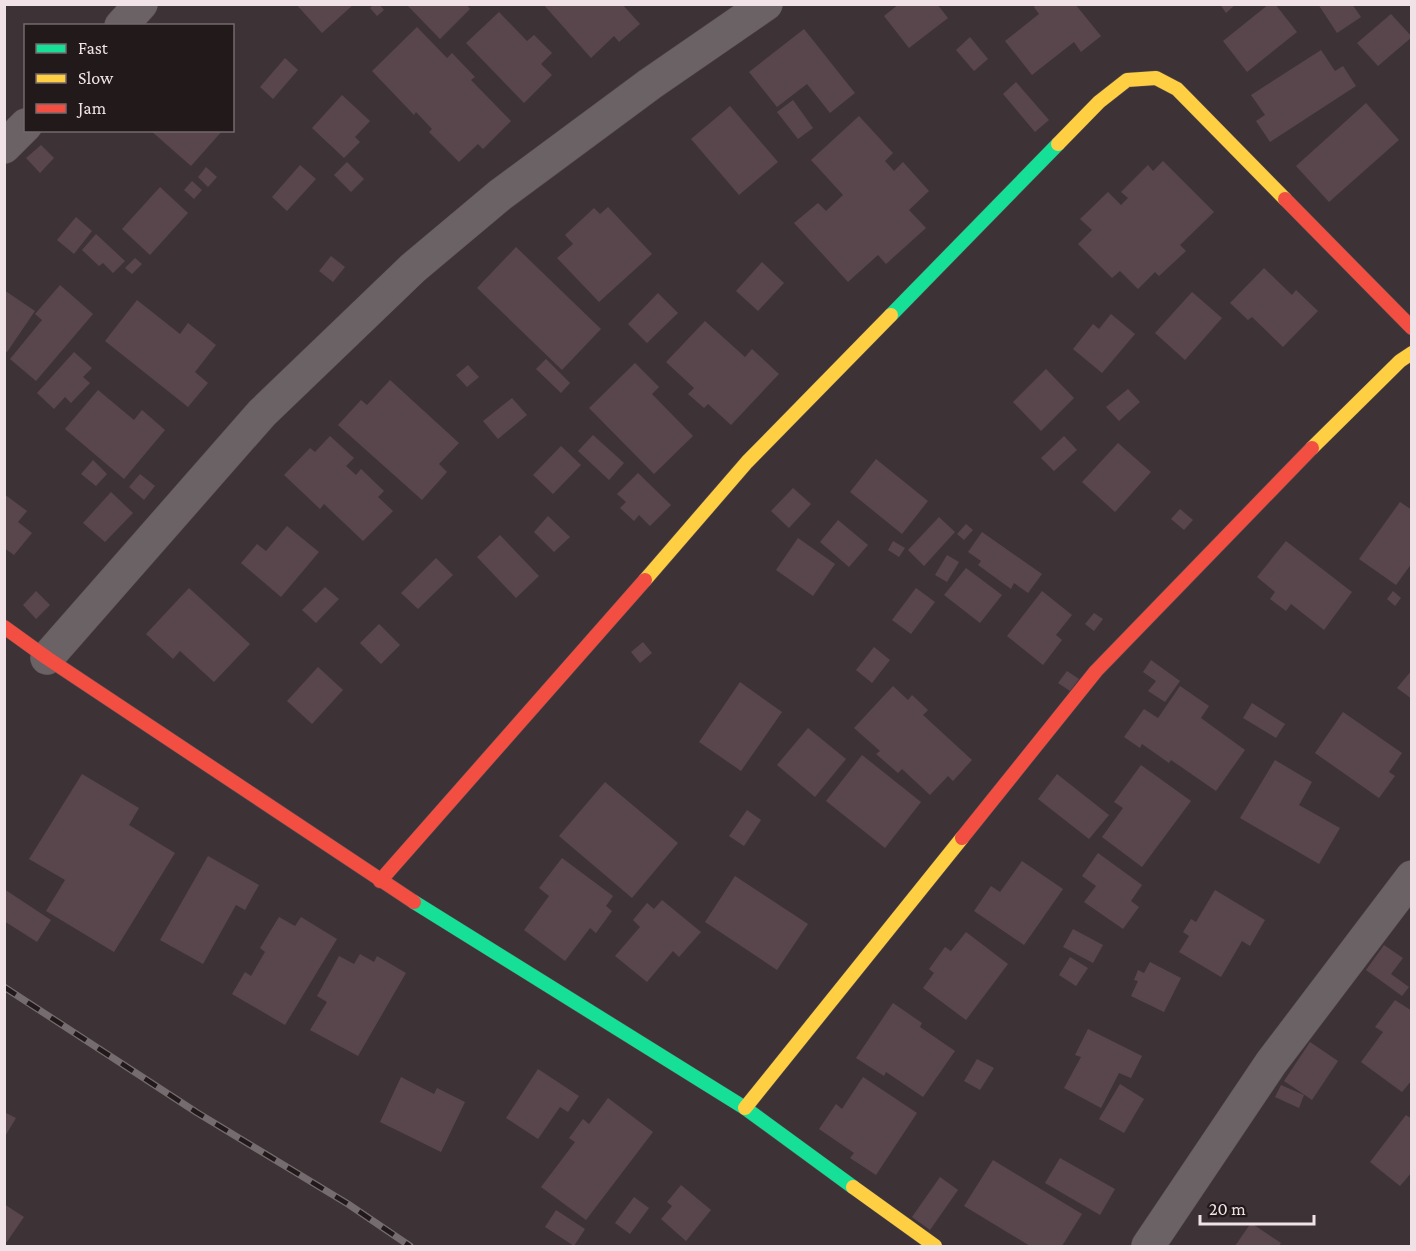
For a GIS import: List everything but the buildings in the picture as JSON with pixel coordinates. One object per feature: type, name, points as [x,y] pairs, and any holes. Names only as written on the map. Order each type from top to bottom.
[{"type":"street","points":[[123,24],[141,4]]},
{"type":"street","points":[[47,658],[262,413],[413,268],[537,167],[650,84],[766,4]]},
{"type":"street","points":[[380,881],[584,652],[747,462],[1099,102],[1127,80],[1156,78],[1177,89],[1412,328]]},
{"type":"street","points":[[4,147],[24,127]]},
{"type":"street","points":[[745,1108],[1096,671],[1323,437],[1400,361],[1412,353]]},
{"type":"street","points":[[4,627],[380,881],[745,1108],[935,1246]]},
{"type":"street","points":[[1148,1246],[1270,1063],[1412,877]]},
{"type":"railway","points":[[4,987],[196,1112],[348,1204],[410,1246]]},
{"type":"traffic: fast","points":[[891,315],[1058,144]]},
{"type":"traffic: fast","points":[[414,902],[745,1108],[853,1187]]},
{"type":"traffic: slow","points":[[1058,144],[1099,102],[1127,80],[1156,78],[1177,89],[1285,199]]},
{"type":"traffic: slow","points":[[645,580],[747,462],[891,315]]},
{"type":"traffic: slow","points":[[1312,448],[1400,361],[1412,353]]},
{"type":"traffic: slow","points":[[745,1108],[962,838]]},
{"type":"traffic: slow","points":[[853,1187],[935,1246]]},
{"type":"traffic: jam","points":[[1285,199],[1412,328]]},
{"type":"traffic: jam","points":[[962,838],[1096,671],[1312,448]]},
{"type":"traffic: jam","points":[[380,881],[645,580]]},
{"type":"traffic: jam","points":[[4,627],[414,902]]}]
